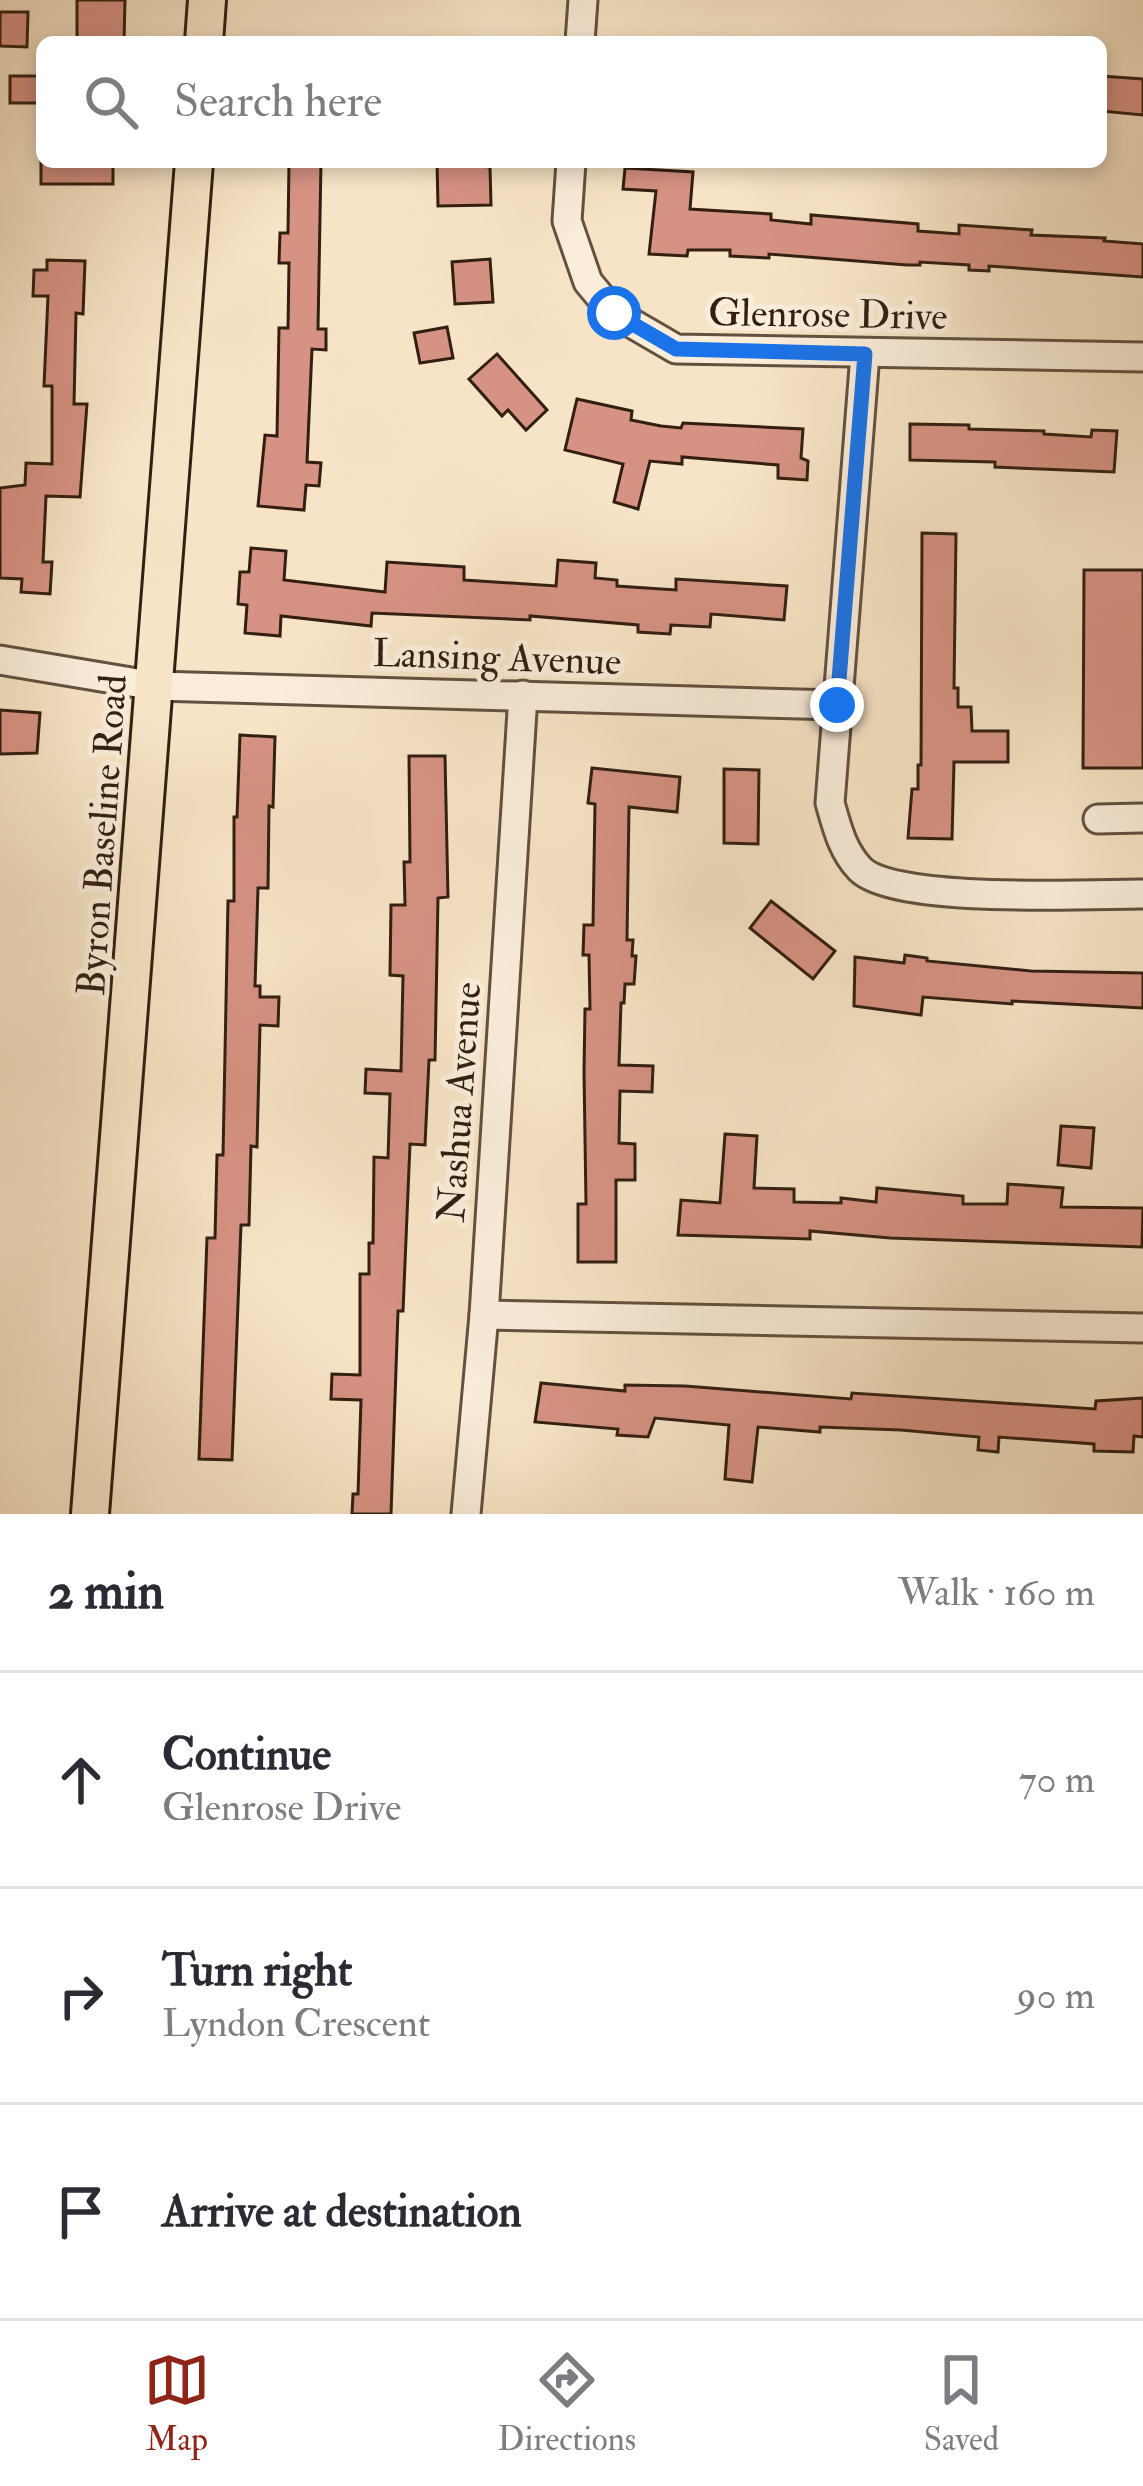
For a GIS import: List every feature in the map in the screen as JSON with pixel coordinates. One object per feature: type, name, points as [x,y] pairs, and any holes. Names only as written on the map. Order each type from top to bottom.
[{"type":"main road","points":[[204,36],[207,0]]},
{"type":"main road","name":"Byron Baseline Road","points":[[90,1514],[194,168]]},
{"type":"street","points":[[580,36],[583,0]]},
{"type":"street","name":"Glenrose Drive","points":[[571,168],[567,221],[588,281],[614,313],[676,349],[1143,357]]},
{"type":"street","points":[[865,354],[830,803],[841,842],[863,873],[898,886],[944,892],[1143,894]]},
{"type":"street","name":"Lansing Avenue","points":[[0,660],[155,686],[837,705]]},
{"type":"street","name":"Nashua Avenue","points":[[466,1514],[484,1315],[523,695]]},
{"type":"street","points":[[1098,818],[1143,818]]},
{"type":"street","points":[[484,1315],[1143,1328]]},
{"type":"building","points":[[77,0],[125,0],[124,36],[77,36]]},
{"type":"building","points":[[0,12],[28,12],[27,47],[0,46]]},
{"type":"building","points":[[10,76],[36,76],[36,103],[10,103]]},
{"type":"building","points":[[1107,76],[1143,79],[1143,115],[1107,112]]},
{"type":"building","points":[[41,168],[113,168],[113,184],[41,184]]},
{"type":"building","points":[[289,168],[321,168],[318,329],[326,329],[326,350],[312,349],[307,462],[321,463],[319,486],[306,485],[304,510],[258,506],[265,435],[277,436],[279,328],[288,328],[289,263],[279,263],[280,233],[288,233]]},
{"type":"building","points":[[437,168],[490,168],[491,205],[438,206]]},
{"type":"building","points":[[625,168],[693,172],[690,209],[771,214],[771,220],[811,224],[811,215],[918,224],[918,231],[959,234],[959,225],[1143,244],[1143,277],[989,266],[989,271],[969,270],[969,265],[769,254],[769,258],[730,256],[730,250],[688,250],[687,256],[649,254],[656,191],[623,189]]},
{"type":"building","points":[[490,259],[493,302],[455,304],[452,262]]},
{"type":"building","points":[[47,260],[85,261],[83,314],[76,313],[74,404],[87,404],[80,497],[46,496],[43,562],[52,562],[50,594],[21,592],[22,579],[0,578],[0,488],[25,485],[26,463],[52,464],[52,386],[44,386],[48,296],[33,296],[34,270],[47,270]]},
{"type":"building","points":[[447,327],[453,358],[420,363],[414,333]]},
{"type":"building","points":[[497,354],[547,410],[526,430],[508,410],[502,416],[469,379]]},
{"type":"building","points":[[577,399],[632,411],[631,420],[661,426],[803,429],[801,458],[808,461],[807,480],[778,478],[778,465],[682,457],[682,464],[650,461],[638,509],[614,502],[623,464],[565,450]]},
{"type":"building","points":[[910,424],[1091,437],[1092,430],[1117,431],[1114,472],[910,460]]},
{"type":"building","points":[[922,533],[956,534],[954,688],[958,688],[958,707],[971,707],[972,731],[1008,731],[1008,762],[954,762],[952,839],[908,838],[912,789],[918,789],[921,765]]},
{"type":"building","points":[[251,548],[286,551],[284,580],[385,592],[387,562],[464,567],[464,580],[556,586],[558,560],[596,563],[595,578],[617,580],[617,586],[676,590],[676,579],[787,586],[784,620],[711,614],[710,627],[671,625],[670,634],[638,632],[638,625],[530,616],[530,620],[372,613],[371,626],[281,616],[280,636],[245,633],[247,605],[238,604],[240,572],[249,572]]},
{"type":"building","points":[[1084,570],[1143,570],[1143,768],[1083,768]]},
{"type":"building","points":[[0,710],[40,713],[37,753],[0,754]]},
{"type":"building","points":[[240,735],[275,737],[268,888],[258,888],[255,986],[260,986],[260,997],[279,997],[278,1026],[260,1025],[257,1147],[251,1146],[249,1225],[241,1225],[232,1460],[199,1459],[207,1238],[215,1238],[217,1155],[223,1155],[228,901],[234,901]]},
{"type":"building","points":[[409,756],[445,756],[448,897],[438,898],[435,1060],[429,1060],[425,1145],[410,1144],[391,1514],[352,1514],[353,1494],[358,1494],[361,1400],[331,1399],[332,1374],[360,1375],[360,1274],[369,1274],[369,1243],[373,1243],[374,1157],[388,1158],[390,1094],[365,1093],[366,1069],[401,1071],[403,976],[390,975],[391,905],[405,905],[404,862],[410,862]]},
{"type":"building","points":[[592,768],[680,777],[677,812],[629,807],[627,940],[633,940],[632,956],[636,956],[634,984],[625,984],[621,1003],[619,1065],[653,1066],[652,1092],[620,1091],[619,1143],[635,1144],[635,1180],[616,1180],[616,1262],[578,1262],[578,1204],[586,1204],[585,1009],[590,1009],[589,955],[583,955],[584,925],[593,925],[595,804],[588,803]]},
{"type":"building","points":[[724,769],[759,770],[758,844],[724,843]]},
{"type":"building","points":[[771,901],[835,951],[813,979],[750,928]]},
{"type":"building","points":[[905,955],[1031,971],[1143,973],[1143,1008],[923,997],[921,1015],[854,1006],[855,957],[904,963]]},
{"type":"building","points":[[1061,1126],[1094,1128],[1091,1168],[1058,1165]]},
{"type":"building","points":[[725,1134],[757,1136],[754,1188],[794,1189],[794,1202],[841,1203],[841,1198],[876,1202],[877,1188],[963,1196],[963,1204],[1007,1204],[1008,1184],[1063,1188],[1061,1207],[1143,1208],[1142,1247],[810,1231],[810,1239],[678,1235],[681,1200],[720,1203]]},
{"type":"building","points":[[541,1383],[625,1391],[625,1385],[685,1386],[851,1399],[852,1393],[1095,1409],[1096,1401],[1143,1398],[1143,1437],[1134,1436],[1133,1452],[1094,1451],[1094,1444],[999,1437],[998,1452],[978,1450],[979,1437],[758,1427],[752,1482],[725,1479],[729,1425],[655,1418],[648,1437],[617,1435],[618,1429],[535,1422]]},
{"type":"route","points":[[614,313],[676,349],[865,354],[837,705]]}]
